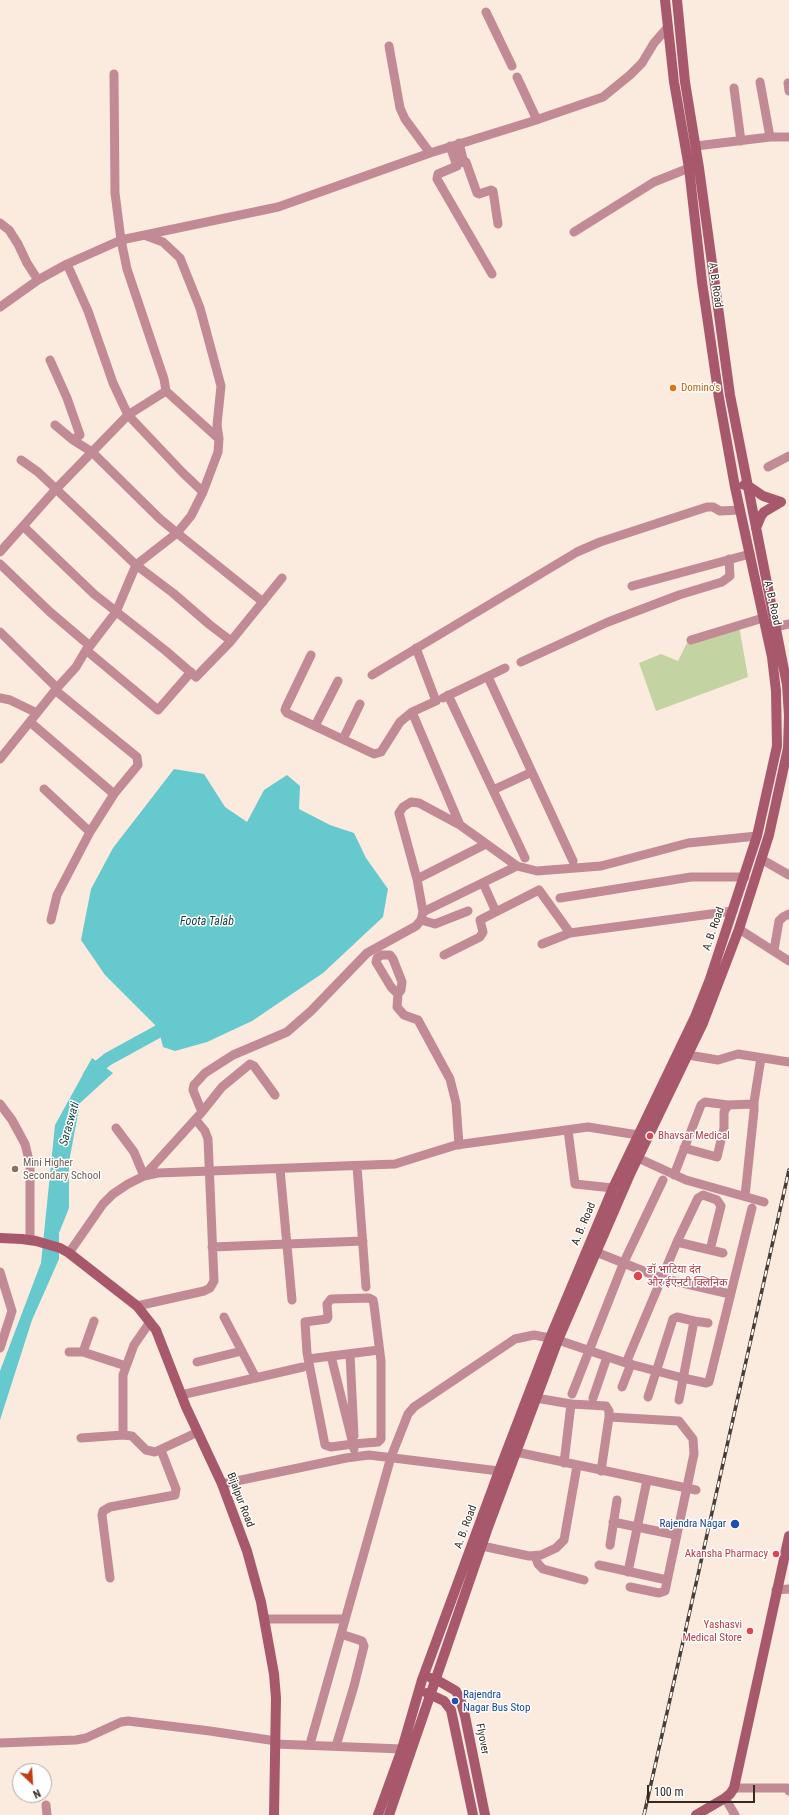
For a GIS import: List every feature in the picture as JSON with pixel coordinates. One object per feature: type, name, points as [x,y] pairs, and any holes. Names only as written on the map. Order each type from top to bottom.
[{"type":"main road","name":"A. B. Road","points":[[378,1815],[402,1749],[423,1676],[499,1471],[554,1339],[613,1188],[695,1017],[745,877],[757,836],[777,746],[778,720],[772,657],[735,487],[719,398],[702,282],[689,168],[674,82],[665,0]]},
{"type":"main road","name":"A. B. Road","points":[[432,1695],[482,1546],[536,1398],[554,1339],[703,1022],[739,929],[769,835],[788,748],[789,716],[787,685],[766,585],[730,395],[686,82],[677,0]]},
{"type":"main road","points":[[670,45],[682,44]]},
{"type":"main road","points":[[735,487],[747,485],[763,496],[781,502],[760,516],[756,528],[744,530]]},
{"type":"main road","points":[[740,510],[752,507]]},
{"type":"main road","name":"Bijalpur Road","points":[[0,1238],[33,1241],[60,1248],[69,1253],[137,1306],[156,1330],[181,1395],[222,1484],[247,1551],[264,1619],[275,1682],[276,1743],[274,1815]]},
{"type":"main road","points":[[696,1815],[725,1798],[734,1788],[789,1536]]},
{"type":"main road","name":"Flyover","points":[[423,1676],[437,1680],[456,1691],[460,1699],[476,1769],[484,1815]]},
{"type":"main road","points":[[419,1691],[444,1701],[451,1710],[473,1815]]},
{"type":"main road","points":[[389,1815],[432,1695]]},
{"type":"street","points":[[486,12],[512,66]]},
{"type":"street","points":[[0,307],[38,280],[67,264],[121,240],[278,207],[430,152],[537,120],[603,97],[642,63],[654,43],[668,27]]},
{"type":"street","points":[[388,46],[400,108],[404,119],[430,152]]},
{"type":"street","points":[[114,74],[115,193],[121,240],[127,269],[164,379],[166,391],[219,439]]},
{"type":"street","points":[[517,77],[537,120]]},
{"type":"street","points":[[760,82],[770,137]]},
{"type":"street","points":[[789,84],[788,83],[789,91]]},
{"type":"street","points":[[734,88],[742,141]]},
{"type":"street","points":[[696,146],[770,137],[789,137]]},
{"type":"street","points":[[455,144],[460,164]]},
{"type":"street","points":[[492,274],[437,179],[438,174],[466,162],[477,193],[479,194],[491,190],[494,191],[498,224]]},
{"type":"street","points":[[574,232],[654,182],[689,168]]},
{"type":"street","points":[[0,223],[9,230],[38,280]]},
{"type":"street","points":[[0,759],[56,689],[76,667],[88,648],[116,612],[136,565],[177,533],[191,516],[203,492],[218,452],[219,439],[217,425],[221,386],[200,308],[180,258],[163,242],[143,235]]},
{"type":"street","points":[[67,264],[88,311],[113,382],[128,415],[203,492]]},
{"type":"street","points":[[50,360],[67,398],[80,435],[73,440]]},
{"type":"street","points":[[0,552],[24,527],[56,489],[128,415],[166,391]]},
{"type":"street","points":[[55,425],[73,440],[92,452],[160,519],[263,602]]},
{"type":"street","points":[[768,467],[789,456]]},
{"type":"street","points":[[21,460],[38,472],[136,565],[173,593],[231,641]]},
{"type":"street","points":[[372,675],[578,552],[600,542],[707,507],[713,507],[720,511],[740,510]]},
{"type":"street","points":[[24,527],[94,594],[166,651],[196,677],[231,641],[282,578]]},
{"type":"street","points":[[632,586],[750,554]]},
{"type":"street","points":[[521,662],[608,622],[678,595],[722,582],[730,576],[729,559]]},
{"type":"street","points":[[0,564],[88,648],[158,710],[191,672]]},
{"type":"street","points":[[691,640],[763,618]]},
{"type":"street","points":[[776,627],[789,624]]},
{"type":"street","points":[[0,632],[56,689],[137,758],[138,765],[114,794],[90,832],[57,895],[51,920]]},
{"type":"street","points":[[416,648],[436,701]]},
{"type":"street","points":[[311,655],[285,710],[287,714],[374,754],[381,752],[400,722],[412,712],[505,668]]},
{"type":"street","points":[[488,677],[573,861]]},
{"type":"street","points":[[315,726],[338,681]]},
{"type":"street","points":[[0,690],[10,700]]},
{"type":"street","points":[[448,696],[525,858]]},
{"type":"street","points":[[0,698],[10,700],[37,713]]},
{"type":"street","points":[[343,740],[360,704]]},
{"type":"street","points":[[412,712],[460,825]]},
{"type":"street","points":[[30,722],[114,794]]},
{"type":"street","points":[[493,790],[532,772]]},
{"type":"street","points":[[44,789],[90,832]]},
{"type":"street","points":[[422,916],[417,879],[398,813],[403,807],[411,802],[419,803],[460,825],[517,866],[538,871],[601,866],[688,843],[757,836]]},
{"type":"street","points":[[417,879],[486,844]]},
{"type":"street","points":[[761,859],[789,875]]},
{"type":"street","points":[[202,1112],[193,1090],[194,1085],[205,1073],[233,1055],[287,1032],[311,1012],[367,953],[416,926],[422,916],[517,866]]},
{"type":"street","points":[[560,898],[691,877],[745,877]]},
{"type":"street","points":[[483,883],[496,912]]},
{"type":"street","points":[[444,955],[480,937],[483,932],[480,920],[538,890],[570,933]]},
{"type":"street","points":[[422,916],[435,924],[468,911]]},
{"type":"street","points":[[542,944],[570,933],[733,911]]},
{"type":"street","points":[[774,950],[779,921],[783,916],[789,914]]},
{"type":"street","points":[[739,929],[789,961]]},
{"type":"street","points":[[398,994],[397,1007],[400,1012],[418,1020],[450,1079],[456,1103],[459,1145]]},
{"type":"street","points":[[688,1055],[718,1060],[734,1054],[789,1062]]},
{"type":"street","points":[[745,1196],[754,1104],[761,1058]]},
{"type":"street","points":[[144,1176],[196,1120],[222,1087],[250,1064],[254,1066],[275,1095]]},
{"type":"street","points":[[674,1175],[701,1105],[705,1102],[754,1104]]},
{"type":"street","points":[[0,1104],[12,1120],[25,1144],[30,1164],[33,1241]]},
{"type":"street","points":[[684,1148],[717,1157],[724,1128],[724,1112],[728,1104]]},
{"type":"street","points":[[137,1306],[204,1291],[210,1288],[214,1282],[207,1134],[196,1120]]},
{"type":"street","points":[[69,1253],[103,1204],[123,1187],[144,1176],[158,1173],[395,1164],[459,1145],[588,1127],[638,1135]]},
{"type":"street","points":[[116,1128],[134,1152],[144,1176]]},
{"type":"street","points":[[568,1130],[575,1184],[613,1188]]},
{"type":"street","points":[[638,1158],[674,1175],[764,1202]]},
{"type":"street","points":[[357,1166],[366,1287]]},
{"type":"street","points":[[280,1169],[292,1300]]},
{"type":"street","points":[[572,1394],[624,1262],[663,1180]]},
{"type":"street","points":[[622,1387],[628,1363],[677,1242],[698,1198],[703,1195],[719,1201],[721,1206],[710,1250]]},
{"type":"street","points":[[310,1744],[391,1457],[408,1414],[414,1407],[516,1339],[534,1335],[554,1339],[628,1363],[706,1383],[710,1380],[752,1208]]},
{"type":"street","points":[[212,1247],[363,1241]]},
{"type":"street","points":[[677,1242],[723,1253]]},
{"type":"street","points":[[596,1252],[662,1278],[730,1294]]},
{"type":"street","points":[[0,1272],[12,1311],[0,1348]]},
{"type":"street","points":[[222,1484],[355,1451],[378,1442],[381,1439],[381,1361],[373,1300],[369,1298],[331,1299],[327,1304],[327,1319],[305,1322],[306,1363],[325,1445],[331,1448],[355,1451],[369,1455],[499,1471]]},
{"type":"street","points":[[224,1317],[256,1378]]},
{"type":"street","points":[[648,1397],[673,1319],[677,1317],[708,1323]]},
{"type":"street","points":[[679,1400],[694,1320]]},
{"type":"street","points":[[83,1352],[94,1321]]},
{"type":"street","points":[[124,1435],[122,1380],[134,1344],[150,1322]]},
{"type":"street","points":[[181,1395],[256,1378],[332,1356],[379,1350]]},
{"type":"street","points":[[197,1362],[242,1351]]},
{"type":"street","points":[[69,1352],[83,1352],[126,1366]]},
{"type":"street","points":[[350,1354],[355,1451]]},
{"type":"street","points":[[332,1356],[355,1451]]},
{"type":"street","points":[[593,1398],[607,1357]]},
{"type":"street","points":[[536,1398],[571,1404],[606,1406],[609,1411],[609,1417],[601,1471]]},
{"type":"street","points":[[564,1463],[571,1404]]},
{"type":"street","points":[[609,1417],[679,1421],[693,1439],[694,1445],[694,1454],[664,1591],[662,1593],[630,1587]]},
{"type":"street","points":[[81,1438],[124,1435],[136,1438],[150,1452],[161,1450],[198,1432]]},
{"type":"street","points":[[110,1578],[102,1515],[106,1509],[175,1495],[176,1489],[161,1450]]},
{"type":"street","points":[[516,1452],[696,1490]]},
{"type":"street","points":[[482,1546],[529,1556],[535,1556],[556,1548],[564,1540],[577,1466]]},
{"type":"street","points":[[628,1572],[647,1480]]},
{"type":"street","points":[[610,1545],[617,1500]]},
{"type":"street","points":[[613,1522],[676,1535]]},
{"type":"street","points":[[535,1556],[540,1566],[546,1570],[584,1580]]},
{"type":"street","points":[[599,1565],[667,1580]]},
{"type":"street","points":[[776,1590],[789,1589]]},
{"type":"street","points":[[264,1619],[345,1619]]},
{"type":"street","points":[[336,1746],[364,1646],[362,1641],[341,1634]]},
{"type":"street","points":[[0,1743],[76,1740],[86,1738],[121,1722],[128,1721],[210,1731],[276,1743],[402,1749]]},
{"type":"street","points":[[734,1788],[788,1787]]},
{"type":"street","points":[[725,1798],[735,1815]]},
{"type":"street","points":[[46,1805],[47,1815]]},
{"type":"green space","points":[[739,626],[748,677],[656,711],[639,663],[661,654],[678,661],[687,643]]},
{"type":"water","name":"Foota Talab","points":[[174,769],[204,774],[225,807],[247,822],[264,790],[287,775],[300,786],[299,809],[330,825],[354,833],[366,858],[388,889],[383,917],[323,973],[252,1021],[207,1042],[175,1051],[163,1047],[159,1031],[155,1025],[105,975],[81,940],[91,889],[113,848]]},
{"type":"water","points":[[92,1058],[113,1073],[80,1103],[69,1162],[69,1208],[59,1233],[59,1259],[32,1320],[0,1420],[0,1371],[41,1263],[55,1125]]},
{"type":"waterway","name":"Saraswati","points":[[89,1076],[108,1059],[159,1031]]},
{"type":"railway","points":[[644,1815],[789,1170]]},
{"type":"place","name":"Domino's","points":[[673,388]]},
{"type":"place","name":"Bhavsar Medical","points":[[650,1136]]},
{"type":"place","name":"Mini Higher Secondary School","points":[[15,1169]]},
{"type":"place","name":"डॉ भाटिया दंत और ईएनटी क्लिनिक","points":[[638,1276]]},
{"type":"place","name":"Rajendra Nagar","points":[[735,1524]]},
{"type":"place","name":"Akansha Pharmacy","points":[[776,1554]]},
{"type":"place","name":"Yashasvi Medical Store","points":[[750,1631]]},
{"type":"place","name":"Rajendra Nagar Bus Stop","points":[[455,1701]]}]
